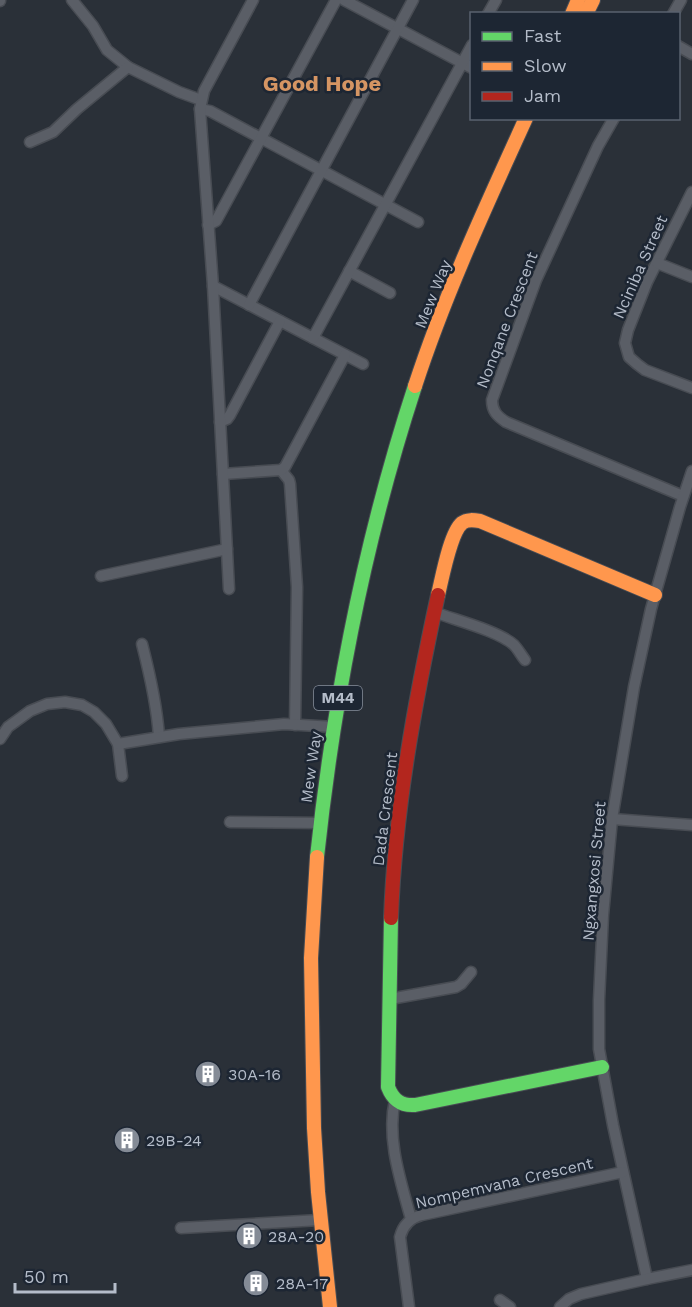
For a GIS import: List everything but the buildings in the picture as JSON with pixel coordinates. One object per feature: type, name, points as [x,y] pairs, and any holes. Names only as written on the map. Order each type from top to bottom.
[{"type":"main road","name":"Mew Way","points":[[330,1307],[315,1155],[311,991],[312,931],[320,823],[342,673],[372,534],[404,422],[445,307],[525,120]]},
{"type":"main road","name":"Dada Crescent","points":[[395,1100],[388,1087],[390,961],[393,889],[403,783],[422,664],[443,576],[459,526],[469,519],[480,521],[655,595]]},
{"type":"main road","points":[[395,1100],[404,1105],[415,1105],[602,1067]]},
{"type":"street","points":[[72,0],[93,26],[107,50],[128,67],[179,92],[210,111],[418,222]]},
{"type":"street","points":[[229,589],[213,286],[200,105],[204,91],[254,0]]},
{"type":"street","points":[[208,225],[216,221],[336,0]]},
{"type":"street","points":[[345,0],[466,66]]},
{"type":"street","points":[[249,304],[414,0]]},
{"type":"street","points":[[313,338],[385,204],[466,66],[470,49]]},
{"type":"street","points":[[30,142],[53,132],[128,67]]},
{"type":"street","name":"Nonqane Crescent","points":[[613,120],[598,146],[536,280],[492,400],[492,407],[498,417],[506,422],[683,496]]},
{"type":"street","name":"Nciniba Street","points":[[692,192],[647,282],[628,330],[626,348],[629,357],[641,367],[692,388]]},
{"type":"street","points":[[657,263],[692,277]]},
{"type":"street","points":[[349,271],[390,293]]},
{"type":"street","points":[[213,286],[363,364]]},
{"type":"street","points":[[220,422],[230,415],[280,321]]},
{"type":"street","points":[[223,474],[281,470],[285,467],[345,355]]},
{"type":"street","points":[[281,470],[290,484],[297,587],[295,725]]},
{"type":"street","name":"Ngxangxosi Street","points":[[647,1279],[599,1049],[603,915],[612,819],[628,718],[655,595],[692,471]]},
{"type":"street","points":[[101,576],[227,549]]},
{"type":"street","points":[[434,612],[507,639],[525,660]]},
{"type":"street","points":[[142,644],[152,682],[159,737]]},
{"type":"street","points":[[0,739],[8,727],[30,711],[47,704],[65,702],[82,705],[94,712],[106,724],[118,744],[122,776]]},
{"type":"street","points":[[118,744],[179,734],[284,724],[334,727]]},
{"type":"street","points":[[612,819],[692,825]]},
{"type":"street","points":[[230,822],[320,823]]},
{"type":"street","points":[[390,999],[456,987],[471,972]]},
{"type":"street","points":[[395,1100],[392,1114],[395,1149],[400,1181],[411,1219]]},
{"type":"street","name":"Nompemvana Crescent","points":[[409,1307],[400,1237],[404,1226],[411,1219],[623,1172]]},
{"type":"street","points":[[181,1228],[320,1220]]},
{"type":"street","points":[[560,1307],[575,1296],[692,1270]]},
{"type":"street","points":[[500,1300],[510,1307]]},
{"type":"traffic: fast","points":[[317,857],[332,737],[354,619],[381,502],[415,386]]},
{"type":"traffic: fast","points":[[391,918],[388,1087],[398,1101],[415,1105],[602,1067]]},
{"type":"traffic: slow","points":[[573,12],[578,0]]},
{"type":"traffic: slow","points":[[587,12],[593,0]]},
{"type":"traffic: slow","points":[[415,386],[453,284],[525,120]]},
{"type":"traffic: slow","points":[[438,595],[454,536],[462,523],[471,520],[480,521],[655,595]]},
{"type":"traffic: slow","points":[[317,857],[311,958],[314,1128],[330,1307]]},
{"type":"traffic: jam","points":[[391,918],[397,836],[407,755],[438,595]]},
{"type":"place","name":"30A-16","points":[[208,1074]]},
{"type":"place","name":"29B-24","points":[[127,1140]]},
{"type":"place","name":"28A-20","points":[[249,1236]]},
{"type":"place","name":"28A-17","points":[[256,1283]]},
{"type":"district","name":"Good Hope","points":[[322,83]]}]
